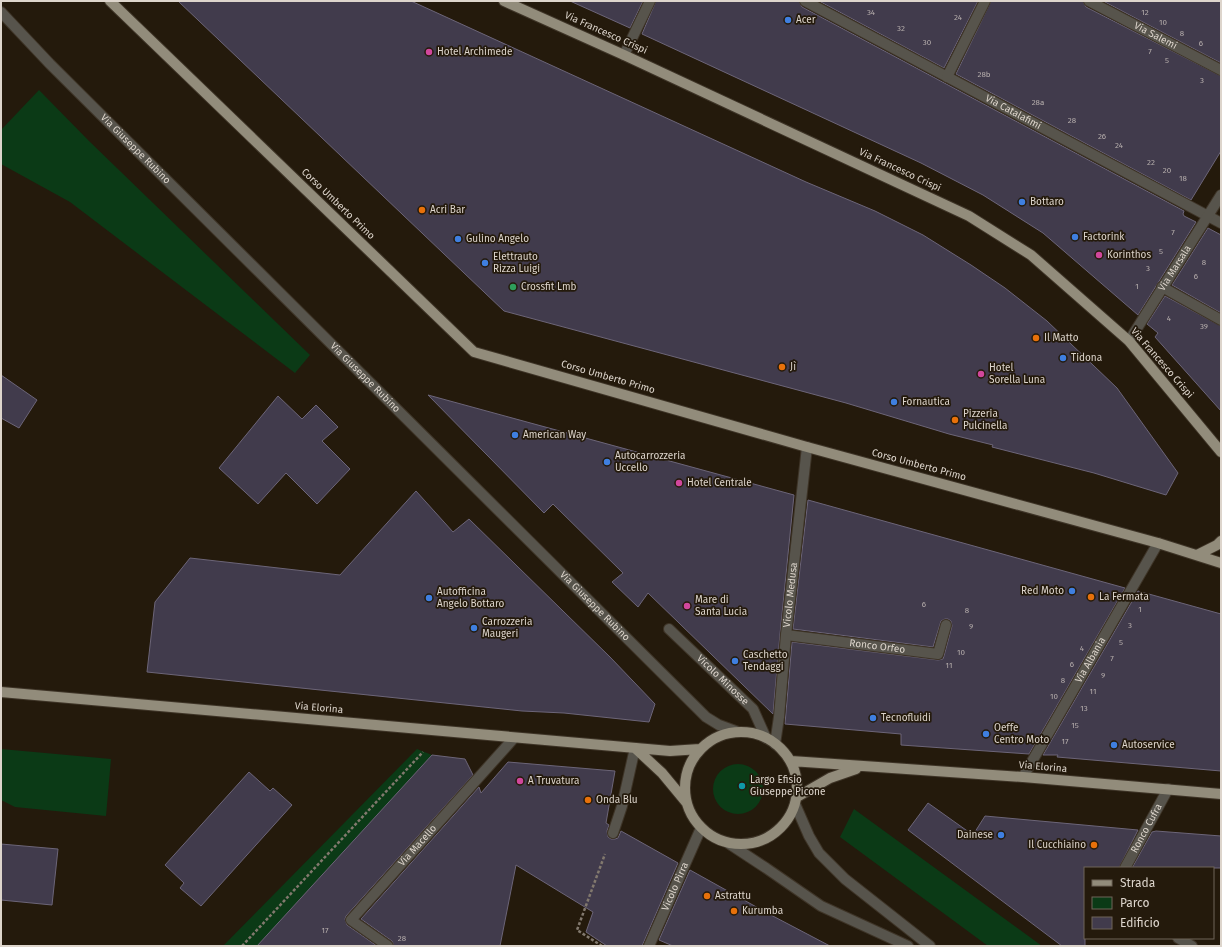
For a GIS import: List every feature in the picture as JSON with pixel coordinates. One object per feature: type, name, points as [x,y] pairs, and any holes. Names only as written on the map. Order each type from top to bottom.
[{"type":"main road","name":"Corso Umberto Primo","points":[[110,1],[474,352],[807,447],[1158,543],[1221,563]]},
{"type":"main road","name":"Via Francesco Crispi","points":[[504,1],[624,55],[969,216],[1031,255],[1129,341],[1221,452]]},
{"type":"main road","points":[[1197,555],[1217,545],[1221,541]]},
{"type":"main road","name":"Via Elorina","points":[[1,692],[670,751],[700,749]]},
{"type":"main road","points":[[738,732],[752,733],[766,738],[776,744],[791,761],[797,779],[796,801],[785,823],[769,837],[749,844],[728,843],[718,840],[701,828],[692,817],[686,803],[684,789],[686,774],[692,761],[700,749],[712,740],[724,734],[738,732]]},
{"type":"main road","points":[[635,748],[662,774],[686,803]]},
{"type":"main road","name":"Via Elorina","points":[[791,761],[1023,777],[1221,794]]},
{"type":"main road","points":[[796,801],[830,778],[862,767]]},
{"type":"street","points":[[624,55],[650,1]]},
{"type":"street","name":"Via Catalafimi","points":[[805,1],[1221,223]]},
{"type":"street","points":[[947,77],[985,1]]},
{"type":"street","name":"Via Salemi","points":[[1089,1],[1221,70]]},
{"type":"street","name":"Via Giuseppe Rubino","points":[[1,12],[50,64],[146,160],[706,717],[719,725],[738,732]]},
{"type":"street","name":"Via Marsala","points":[[1129,341],[1221,196]]},
{"type":"street","points":[[1162,287],[1221,320]]},
{"type":"street","name":"Vicolo Medusa","points":[[776,744],[786,635],[807,447]]},
{"type":"street","name":"Via Albania","points":[[1023,777],[1158,543]]},
{"type":"street","name":"Ronco Orfeo","points":[[786,635],[938,654],[946,625]]},
{"type":"street","name":"Vicolo Minosse","points":[[669,629],[753,709],[766,738]]},
{"type":"street","name":"Via Macello","points":[[388,946],[352,920],[514,738]]},
{"type":"street","points":[[613,833],[622,806],[635,748]]},
{"type":"street","name":"Ronco Cufra","points":[[1126,867],[1168,789]]},
{"type":"street","points":[[796,801],[809,836],[819,854],[845,879],[930,946]]},
{"type":"street","name":"Vicolo Pirra","points":[[649,946],[701,828]]},
{"type":"street","points":[[728,843],[821,906],[908,946]]},
{"type":"street","points":[[1180,939],[1192,946]]},
{"type":"path","points":[[242,946],[442,731]]},
{"type":"path","points":[[602,946],[577,930],[613,833]]},
{"type":"green space","points":[[39,90],[89,141],[310,355],[295,373],[70,202],[1,164],[1,130]]},
{"type":"green space","points":[[1,749],[111,759],[106,816],[15,807],[1,800]]},
{"type":"green space","points":[[417,749],[432,755],[257,946],[223,946]]},
{"type":"green space","points":[[738,764],[748,766],[756,771],[761,779],[763,789],[761,799],[756,807],[748,812],[738,814],[728,812],[720,807],[715,799],[713,789],[715,779],[720,771],[728,766]]},
{"type":"green space","points":[[854,809],[1042,946],[988,946],[840,837]]},
{"type":"building","points":[[178,1],[411,1],[806,182],[875,211],[923,235],[971,265],[1005,288],[1047,321],[1117,388],[1178,473],[1166,495],[1094,473],[992,447],[993,445],[949,434],[846,403],[504,311]]},
{"type":"building","points":[[570,1],[643,1],[630,28]]},
{"type":"building","points":[[656,1],[799,1],[802,7],[1184,211],[1184,216],[1196,222],[1138,315],[1043,233],[983,195],[921,163],[642,34]]},
{"type":"building","points":[[819,1],[978,1],[944,68]]},
{"type":"building","points":[[991,1],[1083,1],[1086,7],[1221,76],[1221,151],[1191,200],[956,74]]},
{"type":"building","points":[[1103,1],[1221,1],[1221,63]]},
{"type":"building","points":[[1208,228],[1221,235],[1221,313],[1172,285]]},
{"type":"building","points":[[1165,296],[1221,326],[1221,411],[1155,337],[1158,333],[1147,324]]},
{"type":"building","points":[[1,375],[37,400],[19,428],[1,418]]},
{"type":"building","points":[[428,395],[794,495],[773,714],[648,593],[638,607],[612,582],[623,573],[553,504],[544,513]]},
{"type":"building","points":[[278,396],[302,419],[316,405],[338,427],[322,441],[350,469],[317,504],[286,473],[258,504],[219,468]]},
{"type":"building","points":[[416,491],[453,532],[469,519],[610,657],[655,704],[649,722],[564,713],[522,711],[147,672],[155,602],[190,558],[340,575]]},
{"type":"building","points":[[808,500],[1125,588],[1029,754],[901,745],[901,734],[785,724],[792,642],[938,660],[943,659],[952,626],[951,621],[948,619],[941,621],[933,647],[793,629]]},
{"type":"building","points":[[1138,591],[1221,614],[1221,771],[1057,757],[1058,755],[1043,755]]},
{"type":"building","points":[[432,755],[465,759],[473,775],[346,916],[345,919],[347,925],[377,946],[257,946]]},
{"type":"building","points":[[508,762],[615,771],[606,823],[609,825],[607,831],[608,837],[611,839],[618,838],[621,831],[678,863],[642,946],[607,946],[586,932],[593,912],[516,865],[500,946],[394,946],[392,941],[361,919],[479,787],[481,793]]},
{"type":"building","points":[[249,772],[270,791],[273,788],[292,805],[201,906],[180,888],[184,883],[165,865]]},
{"type":"building","points":[[928,803],[973,835],[985,816],[1138,830],[1120,867],[1084,867],[1085,946],[1062,946],[908,830]]},
{"type":"building","points":[[1156,831],[1221,836],[1221,868],[1133,867],[1152,832]]},
{"type":"building","points":[[1,844],[58,849],[52,905],[1,900]]},
{"type":"building","points":[[690,870],[830,946],[673,946],[659,940]]},
{"type":"place","name":"Acer","points":[[788,20]]},
{"type":"place","name":"Hotel Archimede","points":[[429,52]]},
{"type":"place","name":"Bottaro","points":[[1022,202]]},
{"type":"place","name":"Acri Bar","points":[[422,210]]},
{"type":"place","name":"Factorink","points":[[1075,237]]},
{"type":"place","name":"Gulino Angelo","points":[[458,239]]},
{"type":"place","name":"Korinthos","points":[[1099,255]]},
{"type":"place","name":"Elettrauto Rizza Luigi","points":[[485,263]]},
{"type":"place","name":"Crossfit Lmb","points":[[513,287]]},
{"type":"place","name":"Il Matto","points":[[1036,338]]},
{"type":"place","name":"Tidona","points":[[1063,358]]},
{"type":"place","name":"Jì","points":[[782,367]]},
{"type":"place","name":"Hotel Sorella Luna","points":[[981,374]]},
{"type":"place","name":"Fornautica","points":[[894,402]]},
{"type":"place","name":"Pizzeria Pulcinella","points":[[955,420]]},
{"type":"place","name":"American Way","points":[[515,435]]},
{"type":"place","name":"Autocarrozzeria Uccello","points":[[607,462]]},
{"type":"place","name":"Hotel Centrale","points":[[679,483]]},
{"type":"place","name":"Red Moto","points":[[1072,591]]},
{"type":"place","name":"La Fermata","points":[[1091,597]]},
{"type":"place","name":"Autofficina Angelo Bottaro","points":[[429,598]]},
{"type":"place","name":"Mare di Santa Lucia","points":[[687,606]]},
{"type":"place","name":"Carrozzeria Maugeri","points":[[474,628]]},
{"type":"place","name":"Caschetto Tendaggi","points":[[735,661]]},
{"type":"place","name":"Tecnofluidi","points":[[873,718]]},
{"type":"place","name":"Oeffe Centro Moto","points":[[986,734]]},
{"type":"place","name":"Autoservice","points":[[1114,745]]},
{"type":"place","name":"A Truvatura","points":[[520,781]]},
{"type":"place","name":"Largo Efisio Giuseppe Picone","points":[[742,786]]},
{"type":"place","name":"Onda Blu","points":[[588,800]]},
{"type":"place","name":"Dainese","points":[[1001,835]]},
{"type":"place","name":"Il Cucchiaino","points":[[1094,845]]},
{"type":"place","name":"Astrattu","points":[[707,896]]},
{"type":"place","name":"Kurumba","points":[[734,911]]}]
